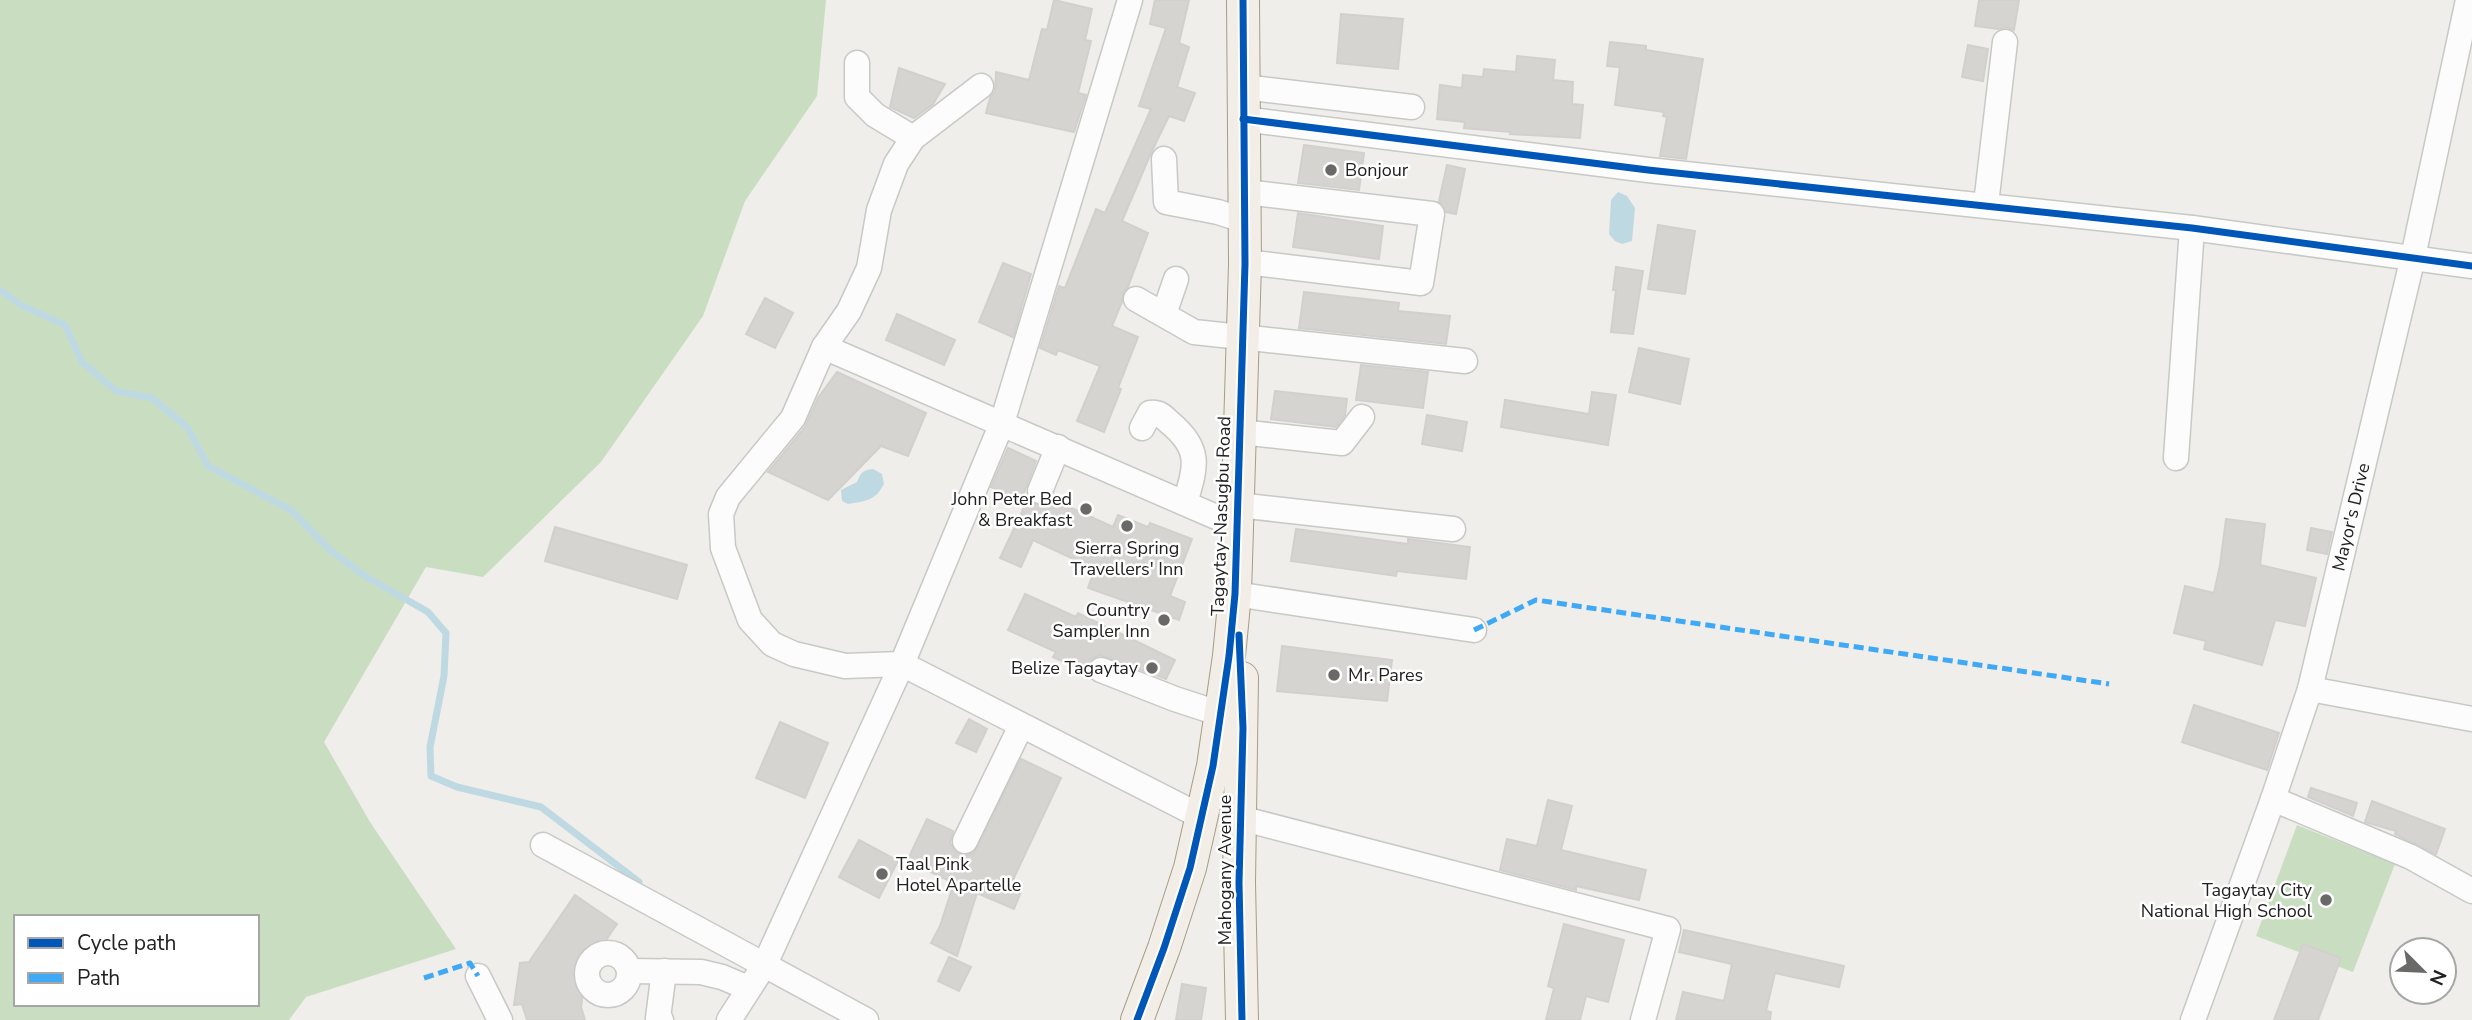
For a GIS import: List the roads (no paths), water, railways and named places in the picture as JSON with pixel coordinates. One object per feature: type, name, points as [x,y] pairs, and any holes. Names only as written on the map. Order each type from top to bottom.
[{"type":"main road","name":"Tagaytay-Nasugbu Road","points":[[1137,1020],[1190,868],[1202,817],[1221,714],[1235,594],[1245,264],[1243,0]]},
{"type":"main road","name":"Mahogany Avenue","points":[[1235,594],[1241,652],[1243,728],[1239,883],[1242,1020]]},
{"type":"main road","points":[[1190,868],[1202,861],[1213,859],[1225,863],[1239,883]]},
{"type":"street","points":[[729,1020],[765,964],[902,664],[1002,423],[1130,0]]},
{"type":"street","name":"Mayor's Drive","points":[[2193,1020],[2310,689],[2413,257],[2468,0]]},
{"type":"street","points":[[1986,204],[2005,42]]},
{"type":"street","points":[[857,63],[857,97],[875,115],[913,138]]},
{"type":"street","points":[[981,86],[913,138],[896,164],[879,210],[869,268],[849,311],[824,347],[793,418],[728,498],[721,514],[723,548],[750,620],[772,644],[794,654],[845,666],[902,664],[1202,817]]},
{"type":"street","points":[[1242,87],[1412,107]]},
{"type":"street","points":[[1243,119],[1648,170],[2192,228],[2472,266]]},
{"type":"street","points":[[1164,159],[1166,202],[1218,212],[1245,206],[1432,214],[1420,283],[1245,264]]},
{"type":"street","points":[[2176,458],[2192,228]]},
{"type":"street","points":[[1164,314],[1176,279]]},
{"type":"street","points":[[1136,299],[1194,332],[1465,361]]},
{"type":"street","points":[[824,347],[1185,503],[1237,515],[1453,529]]},
{"type":"street","points":[[1142,428],[1150,414],[1159,414],[1176,428],[1191,447],[1195,469],[1185,503]]},
{"type":"street","points":[[1240,432],[1342,443],[1362,417]]},
{"type":"street","points":[[1040,491],[1058,447]]},
{"type":"street","points":[[1235,594],[1474,630]]},
{"type":"street","points":[[1101,670],[1221,714]]},
{"type":"street","points":[[2310,689],[2472,719]]},
{"type":"street","points":[[965,841],[1021,726]]},
{"type":"street","points":[[2273,799],[2411,857],[2472,891]]},
{"type":"street","points":[[1240,818],[1668,929],[1643,1020]]},
{"type":"street","points":[[543,845],[866,1020]]},
{"type":"street","points":[[629,971],[701,972],[748,988]]},
{"type":"street","points":[[660,1020],[658,1018],[664,971]]},
{"type":"street","points":[[478,975],[500,1020]]},
{"type":"water","points":[[1618,192],[1627,196],[1635,208],[1632,241],[1622,244],[1609,234],[1611,200]]},
{"type":"water","points":[[873,469],[882,474],[884,484],[877,494],[860,502],[848,504],[842,501],[841,490],[857,482],[863,472]]},
{"type":"waterway","points":[[0,290],[21,305],[65,325],[82,362],[116,391],[152,398],[187,427],[208,466],[291,510],[330,550],[365,576],[428,612],[446,633],[444,676],[430,747],[431,776],[457,787],[541,807],[639,882]]},
{"type":"place","name":"Bonjour","points":[[1331,170]]},
{"type":"place","name":"John Peter Bed & Breakfast","points":[[1086,509]]},
{"type":"place","name":"Sierra Spring Travellers' Inn","points":[[1127,526]]},
{"type":"place","name":"Country Sampler Inn","points":[[1164,620]]},
{"type":"place","name":"Belize Tagaytay","points":[[1152,668]]},
{"type":"place","name":"Mr. Pares","points":[[1334,675]]},
{"type":"place","name":"Taal Pink Hotel Apartelle","points":[[882,874]]},
{"type":"place","name":"Tagaytay City National High School","points":[[2326,900]]}]
